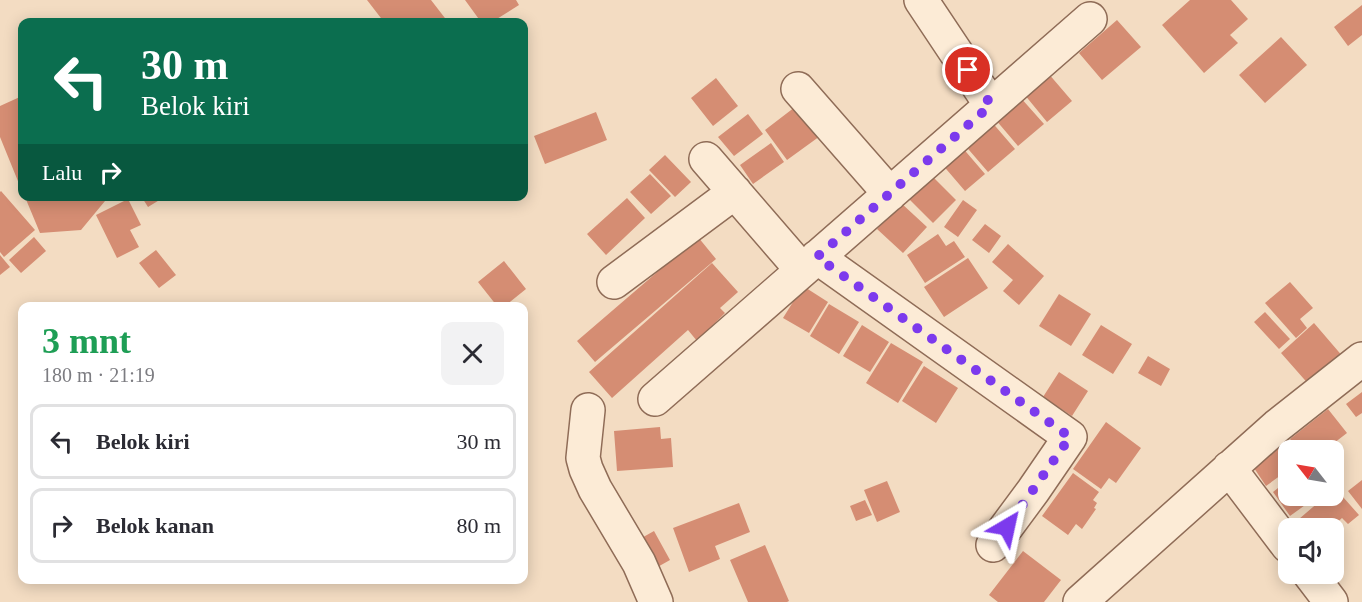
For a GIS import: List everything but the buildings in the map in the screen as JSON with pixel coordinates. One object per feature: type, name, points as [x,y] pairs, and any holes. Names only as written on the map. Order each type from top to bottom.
[{"type":"street","points":[[921,0],[991,105]]},
{"type":"street","points":[[655,399],[1090,19]]},
{"type":"street","points":[[798,88],[890,194]]},
{"type":"street","points":[[706,159],[735,192],[810,264],[1070,437],[993,545]]},
{"type":"street","points":[[614,282],[735,192]]},
{"type":"street","points":[[1080,602],[1277,426],[1362,359]]},
{"type":"street","points":[[588,410],[583,458],[586,469],[595,489],[639,563],[656,602]]},
{"type":"street","points":[[1229,468],[1278,533]]},
{"type":"street","points":[[1317,584],[1331,602]]},
{"type":"route","points":[[968,70],[991,105],[817,257],[1070,437],[1007,527]]}]
